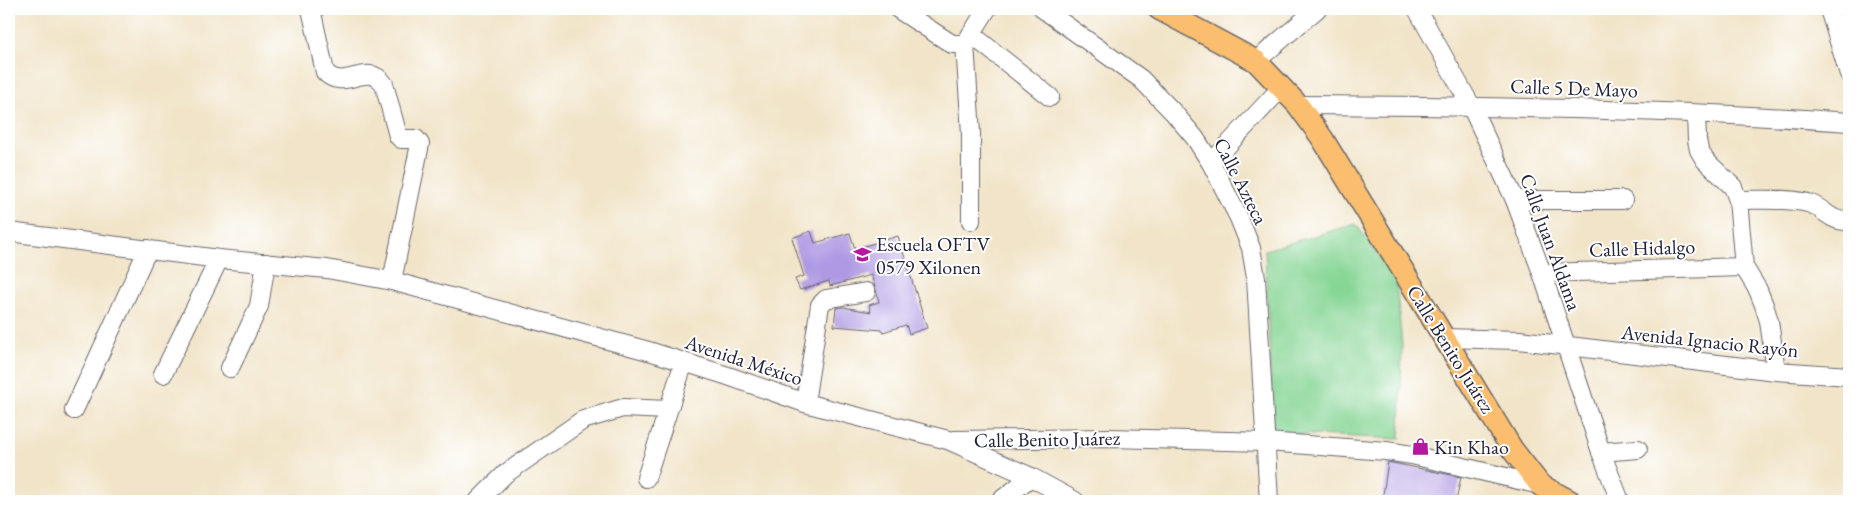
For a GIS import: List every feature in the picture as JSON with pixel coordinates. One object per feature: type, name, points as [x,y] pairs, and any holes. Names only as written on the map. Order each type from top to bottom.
[{"type":"main road","name":"Calle Benito Juárez","points":[[1159,9],[1256,60],[1298,105],[1322,138],[1512,449],[1540,485]]},
{"type":"main road","points":[[1540,485],[1570,501]]},
{"type":"street","points":[[311,9],[324,72],[334,79],[341,80],[366,74],[374,75],[380,79],[384,84],[398,136],[401,139],[416,139],[420,144],[392,281]]},
{"type":"street","points":[[898,9],[952,44],[968,39]]},
{"type":"street","points":[[971,221],[968,39],[987,9]]},
{"type":"street","name":"Calle Azteca","points":[[1043,9],[1141,79],[1174,113],[1195,138],[1211,163],[1239,218],[1251,248],[1256,278],[1269,501]]},
{"type":"street","points":[[1256,60],[1317,9]]},
{"type":"street","name":"Calle Juan Aldama","points":[[1417,9],[1471,106],[1515,200],[1542,273],[1601,452],[1620,501]]},
{"type":"street","points":[[1829,9],[1849,74]]},
{"type":"street","points":[[968,39],[1050,98]]},
{"type":"street","points":[[1211,163],[1282,87]]},
{"type":"street","name":"Calle 5 De Mayo","points":[[1298,105],[1471,106],[1742,114],[1849,122]]},
{"type":"street","points":[[1696,114],[1697,140],[1700,150],[1705,160],[1732,187],[1738,200],[1744,267],[1758,290],[1769,321],[1776,371]]},
{"type":"street","points":[[1515,200],[1623,200]]},
{"type":"street","points":[[1738,200],[1803,202],[1819,208],[1829,217],[1849,221]]},
{"type":"street","name":"Avenida México","points":[[9,232],[219,259],[327,269],[392,281],[684,362],[805,403],[948,440],[1031,477],[1075,501]]},
{"type":"street","points":[[74,410],[148,249]]},
{"type":"street","points":[[163,374],[219,259]]},
{"type":"street","points":[[230,368],[259,306],[266,263]]},
{"type":"street","name":"Calle Hidalgo","points":[[1542,273],[1744,267]]},
{"type":"street","points":[[805,403],[820,306],[826,299],[866,292]]},
{"type":"street","name":"Avenida Ignacio Rayón","points":[[1444,338],[1519,340],[1566,347],[1681,358],[1776,371],[1849,376]]},
{"type":"street","points":[[646,478],[684,362]]},
{"type":"street","points":[[478,501],[505,474],[583,420],[623,408],[668,410]]},
{"type":"street","name":"Calle Benito Juárez","points":[[948,440],[1109,438],[1267,442],[1404,454],[1540,485]]},
{"type":"street","points":[[1601,452],[1638,449]]},
{"type":"street","points":[[1000,501],[1031,477]]},
{"type":"green space","points":[[1356,224],[1396,281],[1402,346],[1400,439],[1273,433],[1265,250]]},
{"type":"building","points":[[811,231],[815,243],[850,233],[855,249],[898,236],[927,328],[909,334],[906,325],[883,332],[882,330],[834,326],[836,308],[843,307],[871,312],[869,305],[879,302],[871,275],[830,286],[829,281],[800,290],[795,279],[804,276],[792,238]]},
{"type":"building","points":[[1388,462],[1461,477],[1456,501],[1382,501]]},
{"type":"place","name":"Escuela OFTV 0579 Xilonen","points":[[862,255]]},
{"type":"place","name":"Kin Khao","points":[[1420,447]]}]
